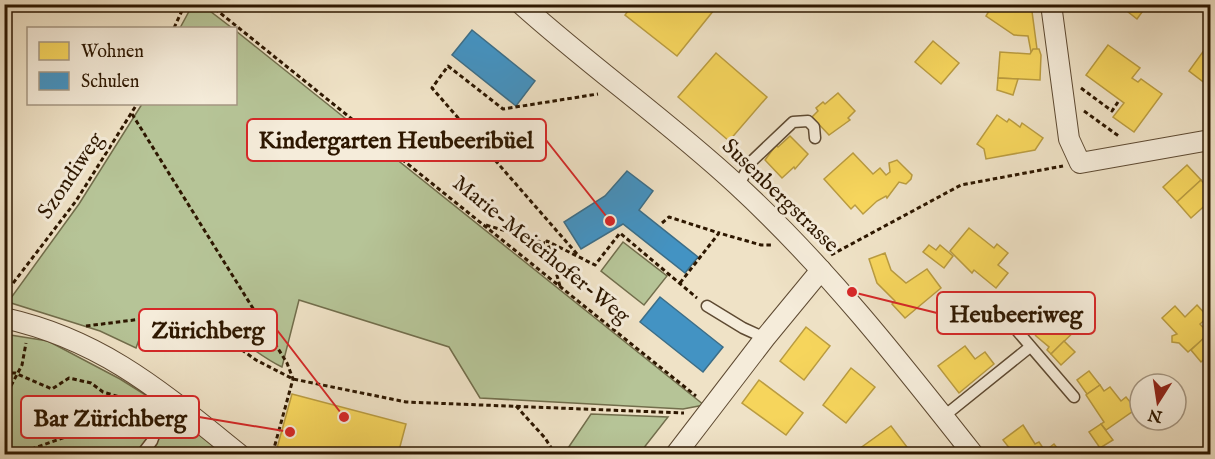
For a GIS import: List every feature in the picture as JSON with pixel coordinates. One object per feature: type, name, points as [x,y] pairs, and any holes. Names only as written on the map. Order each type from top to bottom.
[{"type":"street","name":"Susenbergstrasse","points":[[521,4],[650,109],[823,265],[973,454]]},
{"type":"street","points":[[1051,4],[1069,139],[1080,163],[1210,140]]},
{"type":"street","points":[[676,454],[823,265]]},
{"type":"street","points":[[4,318],[50,329],[91,346],[168,397],[239,454]]},
{"type":"lane","points":[[738,186],[752,161],[793,122],[808,121],[814,127],[815,138]]},
{"type":"lane","points":[[989,298],[1074,397]]},
{"type":"lane","points":[[707,306],[743,328],[765,338]]},
{"type":"lane","points":[[943,417],[1030,347]]},
{"type":"lane","points":[[142,454],[152,441],[168,397]]},
{"type":"path","points":[[174,27],[185,4]]},
{"type":"path","name":"Marie-Meierhofer-Weg","points":[[209,4],[712,409]]},
{"type":"path","points":[[577,254],[432,88],[448,66],[503,109],[601,94]]},
{"type":"path","points":[[1118,102],[1112,111],[1067,79],[1062,87],[1139,151]]},
{"type":"path","name":"Szondiweg","points":[[7,295],[76,201],[136,105]]},
{"type":"path","points":[[132,114],[287,363],[293,379],[273,452]]},
{"type":"path","points":[[823,265],[867,234],[961,185],[1080,163]]},
{"type":"path","points":[[662,223],[669,218],[772,247],[777,242]]},
{"type":"path","points":[[484,225],[546,243],[547,241],[595,265],[620,233],[707,306]]},
{"type":"path","points":[[680,283],[719,233]]},
{"type":"path","points":[[546,243],[560,286]]},
{"type":"path","points":[[76,327],[166,316],[188,319],[211,328],[256,360],[293,379],[405,402],[683,413],[712,409]]},
{"type":"path","points":[[4,399],[25,354],[27,332]]},
{"type":"path","points":[[4,373],[15,373],[52,388],[69,378],[91,383],[103,392],[126,399],[134,411]]},
{"type":"path","points":[[516,406],[545,438],[555,454]]},
{"type":"path","points":[[17,454],[134,411],[146,409]]},
{"type":"green space","points":[[193,4],[202,5],[231,27],[181,27]]},
{"type":"green space","points":[[237,32],[704,405],[683,409],[480,398],[449,347],[299,300],[282,367],[213,322],[187,313],[149,312],[136,348],[100,331],[8,302],[79,204],[141,105],[237,105]]},
{"type":"green space","points":[[623,242],[667,276],[644,305],[601,271]]},
{"type":"green space","points":[[4,334],[48,341],[120,379],[184,419],[228,454],[5,454]]},
{"type":"green space","points":[[591,414],[668,417],[639,454],[564,454]]},
{"type":"building: Wohnen","points":[[633,4],[707,4],[714,10],[677,56],[625,15]]},
{"type":"building: Wohnen","points":[[993,4],[1031,4],[1037,49],[1031,52],[1028,36],[1014,35],[986,16]]},
{"type":"building: Wohnen","points":[[1118,4],[1148,4],[1137,19]]},
{"type":"building: Wohnen","points":[[933,41],[959,63],[941,84],[915,62]]},
{"type":"building: Wohnen","points":[[1210,42],[1210,87],[1189,71]]},
{"type":"building: Wohnen","points":[[1108,45],[1140,68],[1132,78],[1138,82],[1141,79],[1162,94],[1134,132],[1113,117],[1124,103],[1086,75]]},
{"type":"building: Wohnen","points":[[1033,49],[1039,49],[1041,55],[1040,80],[998,78],[1000,52],[1030,54]]},
{"type":"building: Wohnen","points":[[716,53],[767,97],[729,141],[678,97]]},
{"type":"building: Wohnen","points":[[998,78],[1018,79],[1013,95],[997,90]]},
{"type":"building: Wohnen","points":[[838,93],[855,111],[848,118],[850,120],[829,135],[812,117],[818,111],[816,108]]},
{"type":"building: Wohnen","points":[[997,115],[1007,122],[1009,119],[1020,127],[1022,123],[1043,138],[1035,150],[986,159],[984,149],[977,144]]},
{"type":"building: Wohnen","points":[[790,136],[808,154],[795,169],[794,167],[782,178],[765,160],[776,145],[778,147]]},
{"type":"building: Wohnen","points":[[853,153],[873,174],[880,168],[886,175],[890,172],[889,163],[897,160],[912,175],[911,179],[906,184],[899,182],[887,198],[886,196],[877,201],[863,214],[855,205],[851,209],[824,179]]},
{"type":"building: Wohnen","points":[[1187,165],[1201,180],[1177,202],[1163,187]]},
{"type":"building: Wohnen","points":[[1201,180],[1210,191],[1210,201],[1191,218],[1177,202]]},
{"type":"building: Wohnen","points":[[969,228],[994,248],[997,244],[1008,253],[998,265],[1008,273],[996,288],[974,270],[972,273],[950,251]]},
{"type":"building: Wohnen","points":[[929,245],[936,250],[940,245],[953,256],[944,268],[923,252]]},
{"type":"building: Wohnen","points":[[885,253],[891,270],[906,283],[927,269],[941,288],[905,318],[892,304],[895,301],[877,283],[869,259]]},
{"type":"building: Wohnen","points":[[1051,302],[1065,317],[1071,311],[1083,323],[1051,354],[1047,350],[1049,347],[1036,336],[1028,324]]},
{"type":"building: Wohnen","points":[[1197,305],[1208,317],[1200,324],[1209,334],[1188,352],[1179,343],[1172,342],[1172,336],[1177,334],[1162,318],[1175,306],[1185,317]]},
{"type":"building: Wohnen","points":[[806,327],[830,346],[804,380],[780,361]]},
{"type":"building: Wohnen","points":[[1205,337],[1210,345],[1210,354],[1201,362],[1191,350]]},
{"type":"building: Wohnen","points":[[1064,341],[1075,352],[1061,365],[1051,354]]},
{"type":"building: Wohnen","points":[[965,346],[975,359],[985,352],[994,364],[959,393],[938,366]]},
{"type":"building: Wohnen","points":[[851,368],[875,387],[846,423],[823,405]]},
{"type":"building: Wohnen","points":[[1089,371],[1100,385],[1087,394],[1077,380]]},
{"type":"building: Wohnen","points":[[759,380],[803,413],[786,435],[742,403]]},
{"type":"building: Wohnen","points":[[1100,385],[1104,391],[1110,387],[1121,401],[1126,397],[1128,399],[1128,415],[1106,430],[1101,424],[1104,422],[1086,395]]},
{"type":"building: Wohnen","points":[[292,394],[406,424],[398,454],[303,454],[277,448]]},
{"type":"building: Wohnen","points":[[1101,424],[1113,440],[1100,448],[1089,432]]},
{"type":"building: Wohnen","points":[[1023,425],[1035,444],[1039,442],[1045,451],[1054,444],[1062,454],[1014,454],[1003,440]]},
{"type":"building: Wohnen","points":[[891,426],[907,447],[898,454],[852,454]]},
{"type":"building: Schulen","points":[[472,30],[535,81],[516,106],[452,55]]},
{"type":"building: Schulen","points":[[627,171],[653,191],[639,210],[698,257],[685,273],[623,224],[581,249],[564,222],[605,196]]},
{"type":"building: Schulen","points":[[660,297],[723,347],[703,372],[640,322]]},
{"type":"place","name":"Kindergarten Heubeeribüel","points":[[610,221]]},
{"type":"place","name":"Heubeeriweg","points":[[852,292]]},
{"type":"place","name":"Zürichberg","points":[[344,417]]},
{"type":"place","name":"Bar Zürichberg","points":[[290,432]]}]
